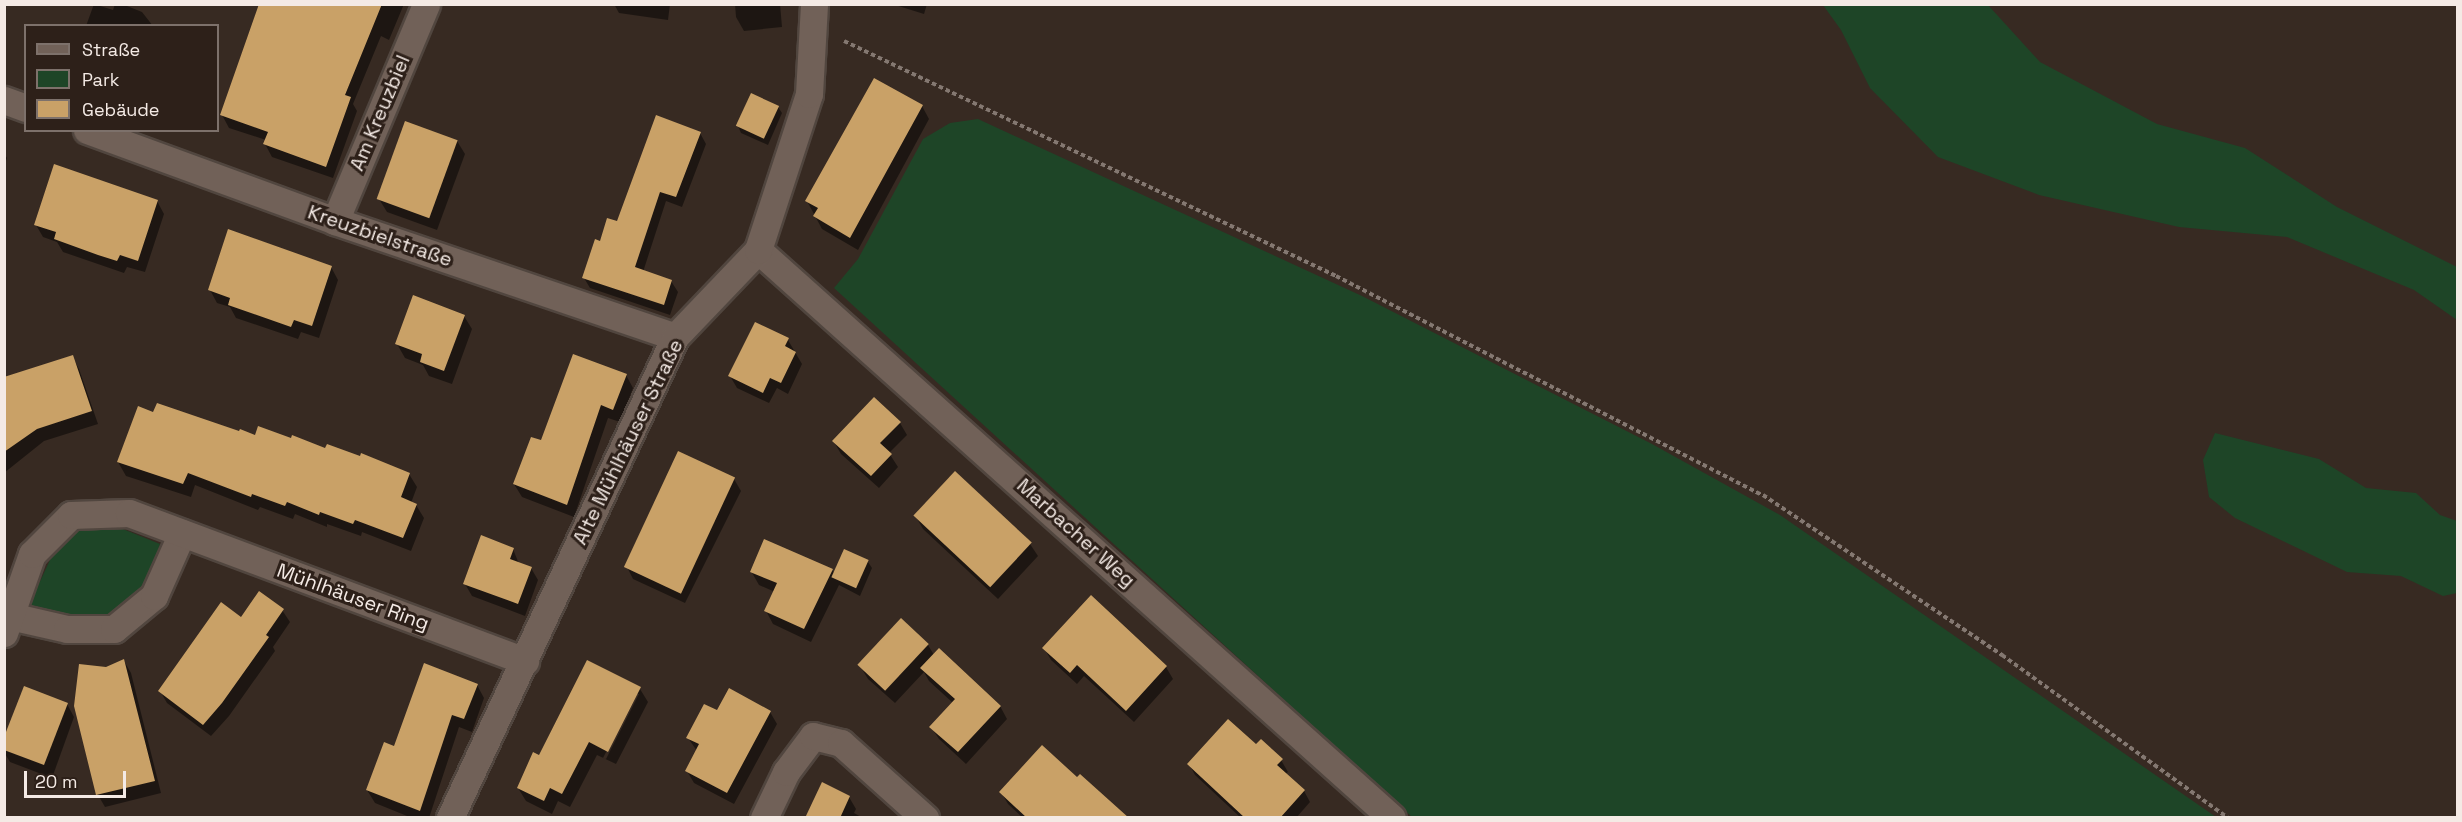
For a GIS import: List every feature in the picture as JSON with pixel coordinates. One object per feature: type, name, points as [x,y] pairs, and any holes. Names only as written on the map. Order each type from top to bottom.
[{"type":"street","name":"Am Kreuzbiel","points":[[335,221],[426,4]]},
{"type":"street","name":"Alte Mühlhäuser Straße","points":[[450,818],[675,337],[758,250],[809,94],[814,16]]},
{"type":"street","points":[[4,100],[24,107]]},
{"type":"street","name":"Kreuzbielstraße","points":[[92,132],[335,221],[675,337]]},
{"type":"street","name":"Marbacher Weg","points":[[758,250],[1392,818]]},
{"type":"street","name":"Mühlhäuser Ring","points":[[182,533],[154,596],[114,629],[67,629],[8,624],[32,554],[71,515],[129,513],[525,661]]},
{"type":"street","points":[[764,818],[786,772],[813,736],[841,743],[925,818]]},
{"type":"path","points":[[814,16],[1336,276],[1763,495],[2002,655],[2228,818]]},
{"type":"green space","points":[[1823,5],[1988,5],[2040,62],[2157,124],[2245,148],[2337,207],[2457,267],[2457,320],[2414,290],[2287,237],[2179,227],[2039,195],[1938,157],[1870,88],[1841,30]]},
{"type":"green space","points":[[978,119],[1362,296],[1652,444],[1780,515],[2216,817],[1412,817],[834,288],[858,259],[923,139],[950,123]]},
{"type":"green space","points":[[2215,433],[2319,459],[2366,488],[2416,493],[2440,515],[2457,521],[2457,593],[2443,596],[2401,576],[2347,572],[2235,518],[2209,497],[2203,460]]},
{"type":"green space","points":[[108,523],[160,544],[148,583],[117,614],[96,619],[76,619],[29,605],[56,547],[71,530],[84,525]]},
{"type":"building","points":[[259,4],[382,4],[345,95],[351,97],[326,167],[263,144],[268,132],[220,115]]},
{"type":"building","points":[[874,78],[923,105],[850,238],[813,216],[818,208],[805,201]]},
{"type":"building","points":[[751,93],[779,106],[764,139],[736,126]]},
{"type":"building","points":[[656,115],[701,132],[676,197],[660,192],[635,267],[672,280],[664,305],[582,278],[595,239],[600,241],[607,218],[617,221]]},
{"type":"building","points":[[405,121],[458,140],[429,218],[377,199]]},
{"type":"building","points":[[54,164],[158,200],[138,261],[120,255],[117,261],[98,255],[54,239],[56,232],[34,225]]},
{"type":"building","points":[[228,229],[332,266],[312,326],[294,320],[291,327],[228,305],[230,298],[208,290]]},
{"type":"building","points":[[413,295],[465,315],[444,371],[420,362],[422,354],[395,344]]},
{"type":"building","points":[[755,322],[789,338],[785,346],[796,352],[781,383],[770,378],[763,393],[728,376]]},
{"type":"building","points":[[573,354],[627,374],[613,410],[601,405],[567,505],[513,484],[531,437],[541,440]]},
{"type":"building","points":[[73,355],[92,411],[37,429],[4,452],[4,377]]},
{"type":"building","points":[[874,397],[901,422],[880,443],[892,454],[871,476],[832,441]]},
{"type":"building","points":[[157,403],[255,435],[258,426],[291,438],[292,435],[325,448],[327,444],[360,456],[361,453],[410,473],[401,497],[417,504],[403,538],[355,520],[353,524],[320,512],[319,515],[287,502],[285,506],[252,494],[251,497],[188,473],[183,484],[117,462],[138,406],[153,412]]},
{"type":"building","points":[[678,451],[735,478],[681,594],[624,567]]},
{"type":"building","points":[[955,471],[1032,543],[990,587],[913,516]]},
{"type":"building","points":[[481,535],[514,548],[510,559],[532,567],[518,604],[463,584]]},
{"type":"building","points":[[764,539],[833,569],[804,629],[764,611],[777,583],[750,572]]},
{"type":"building","points":[[844,549],[869,560],[856,588],[831,577]]},
{"type":"building","points":[[259,591],[284,609],[266,635],[269,637],[222,703],[203,725],[158,691],[221,602],[241,617]]},
{"type":"building","points":[[1091,595],[1167,666],[1126,711],[1077,665],[1070,673],[1042,648]]},
{"type":"building","points":[[901,618],[929,644],[885,691],[857,665]]},
{"type":"building","points":[[939,648],[1001,706],[958,752],[929,727],[955,699],[920,668]]},
{"type":"building","points":[[124,659],[155,781],[96,795],[74,706],[79,664],[106,667]]},
{"type":"building","points":[[587,660],[641,687],[608,752],[589,742],[562,794],[550,788],[544,801],[517,788],[533,752],[539,755]]},
{"type":"building","points":[[424,663],[478,684],[464,719],[452,715],[420,811],[366,790],[384,742],[394,746]]},
{"type":"building","points":[[24,686],[68,703],[44,765],[4,750],[4,737]]},
{"type":"building","points":[[729,688],[771,711],[727,793],[685,771],[699,744],[686,738],[704,704],[717,710]]},
{"type":"building","points":[[1228,719],[1256,744],[1261,739],[1283,759],[1277,765],[1305,790],[1280,818],[1245,818],[1187,764]]},
{"type":"building","points":[[1042,745],[1077,777],[1080,774],[1129,818],[1027,818],[999,792]]},
{"type":"building","points":[[822,782],[850,796],[840,818],[805,818]]}]
